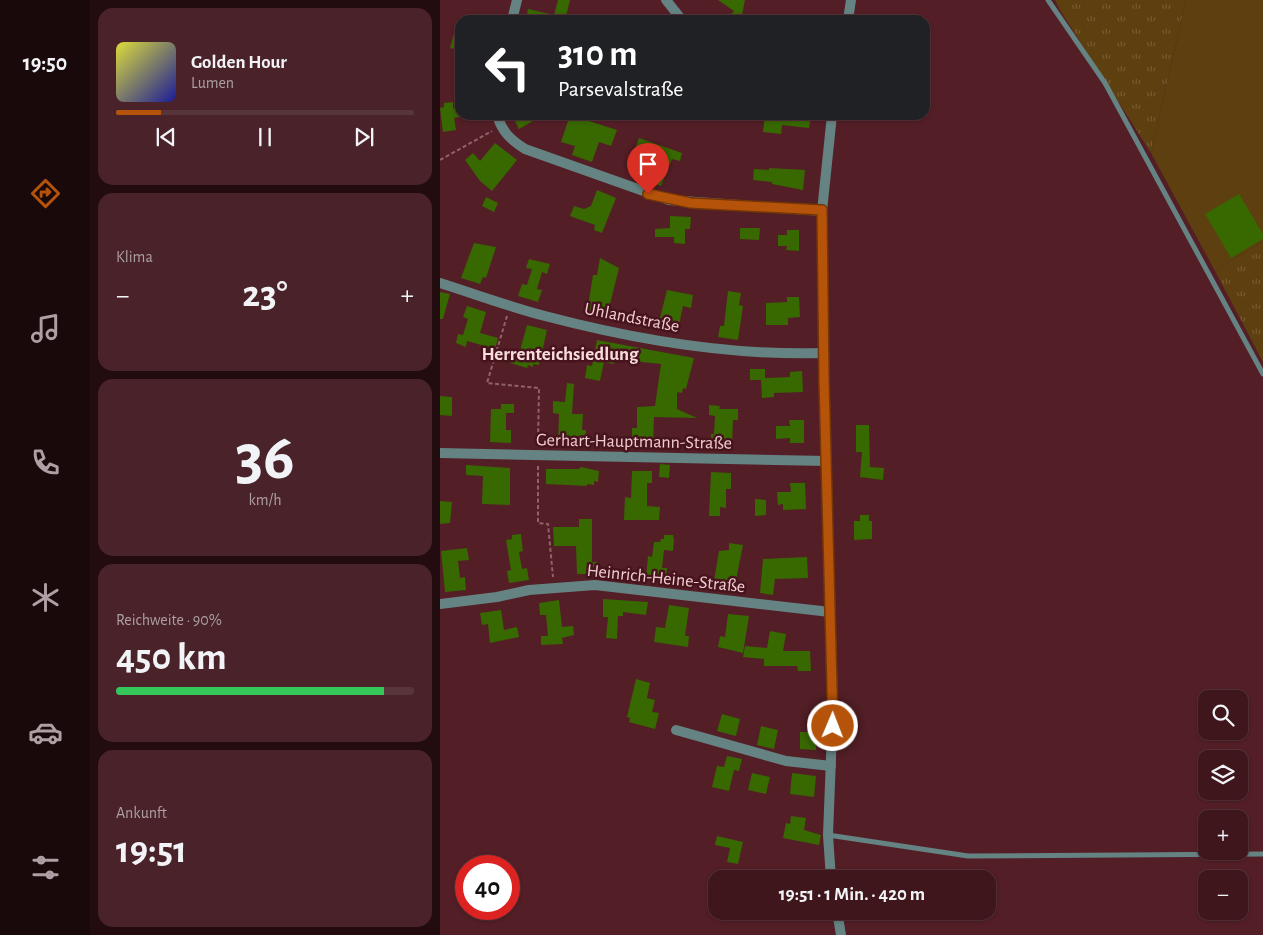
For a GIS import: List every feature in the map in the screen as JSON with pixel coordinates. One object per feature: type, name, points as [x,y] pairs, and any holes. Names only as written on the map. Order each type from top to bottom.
[{"type":"street","points":[[513,15],[517,0]]},
{"type":"street","points":[[666,0],[678,15]]},
{"type":"street","points":[[849,15],[852,0]]},
{"type":"street","points":[[499,120],[511,140],[525,149],[669,200],[822,210]]},
{"type":"street","points":[[830,870],[828,835],[833,706],[823,353],[822,210],[831,120]]},
{"type":"street","name":"Uhlandstraße","points":[[440,283],[544,316],[596,328],[720,350],[781,354],[823,353]]},
{"type":"street","name":"Gerhart-Hauptmann-Straße","points":[[440,454],[827,461]]},
{"type":"street","name":"Heinrich-Heine-Straße","points":[[440,604],[554,587],[613,587],[830,612]]},
{"type":"street","points":[[676,730],[786,761],[831,766]]},
{"type":"street","points":[[838,920],[841,935]]},
{"type":"lane","points":[[1048,0],[1105,83],[1263,374]]},
{"type":"lane","points":[[828,835],[968,856],[1263,854]]},
{"type":"path","points":[[440,160],[501,126]]},
{"type":"path","points":[[510,305],[487,383],[539,388],[538,522],[548,524],[554,587]]},
{"type":"green space","points":[[1055,0],[1186,0],[1151,153],[1060,10]]},
{"type":"green space","points":[[1186,0],[1263,0],[1263,241],[1215,271],[1151,153]]},
{"type":"green space","points":[[1263,241],[1263,362],[1215,271]]},
{"type":"building","points":[[558,0],[570,0],[566,15],[554,15]]},
{"type":"building","points":[[718,0],[745,0],[742,15],[730,15],[734,11]]},
{"type":"building","points":[[528,9],[554,15],[527,15]]},
{"type":"building","points":[[455,29],[455,49],[450,48]]},
{"type":"building","points":[[453,102],[456,130],[443,132],[440,108],[444,107],[444,103]]},
{"type":"building","points":[[514,120],[532,120],[533,121],[519,129]]},
{"type":"building","points":[[568,120],[586,120],[617,130],[611,146],[599,142],[592,162],[572,155],[575,146],[561,142]]},
{"type":"building","points":[[764,120],[810,120],[809,128],[782,125],[781,134],[763,132]]},
{"type":"building","points":[[639,138],[682,153],[680,161],[672,159],[661,186],[642,179],[650,157],[634,152]]},
{"type":"building","points":[[495,143],[517,160],[492,191],[480,181],[465,160],[473,153],[480,161]]},
{"type":"building","points":[[769,168],[805,170],[803,190],[772,184],[772,182],[753,180],[754,169],[769,170]]},
{"type":"building","points":[[597,190],[616,198],[602,233],[594,230],[595,225],[570,216],[574,206],[584,209],[591,206]]},
{"type":"building","points":[[1239,194],[1263,234],[1263,239],[1231,258],[1205,214]]},
{"type":"building","points":[[486,197],[498,203],[494,212],[482,206]]},
{"type":"building","points":[[670,216],[691,217],[690,229],[685,229],[685,244],[674,243],[674,237],[655,237],[655,229],[670,228]]},
{"type":"building","points":[[740,228],[760,228],[759,240],[740,239]]},
{"type":"building","points":[[787,230],[799,230],[799,251],[786,250],[787,246],[778,246],[778,235],[787,235]]},
{"type":"building","points":[[474,243],[496,247],[486,278],[483,277],[480,284],[461,278]]},
{"type":"building","points":[[600,258],[619,268],[607,316],[587,312],[593,275],[597,275]]},
{"type":"building","points":[[529,259],[550,264],[547,274],[542,272],[537,289],[542,290],[538,302],[518,296],[522,284],[527,285],[532,269],[526,268]]},
{"type":"building","points":[[667,290],[693,295],[691,308],[683,306],[678,330],[658,326]]},
{"type":"building","points":[[728,291],[741,293],[739,305],[743,306],[738,340],[718,337],[720,326],[724,326]]},
{"type":"building","points":[[440,292],[450,294],[443,319],[440,319]]},
{"type":"building","points":[[787,297],[799,297],[800,317],[788,318],[788,325],[766,325],[766,303],[787,302]]},
{"type":"building","points":[[467,306],[486,312],[480,333],[498,338],[494,353],[483,350],[485,346],[467,341],[466,347],[456,343],[458,334],[463,335],[468,319],[463,317]]},
{"type":"building","points":[[527,325],[547,330],[539,365],[533,364],[533,367],[528,365],[527,368],[510,363],[513,353],[519,354]]},
{"type":"building","points":[[597,340],[694,358],[686,389],[683,388],[682,393],[677,392],[677,409],[697,418],[654,417],[653,445],[632,445],[632,428],[637,428],[637,407],[655,406],[661,364],[632,361],[633,359],[615,355],[614,364],[604,362],[600,381],[585,378],[587,365],[592,366]]},
{"type":"building","points":[[750,369],[765,369],[765,378],[790,377],[790,372],[802,371],[803,392],[774,393],[774,397],[762,398],[761,380],[750,380]]},
{"type":"building","points":[[567,383],[574,384],[572,414],[583,414],[582,430],[586,430],[585,446],[558,445],[559,414],[553,413],[553,401],[565,402]]},
{"type":"building","points":[[440,396],[452,397],[452,416],[440,415]]},
{"type":"building","points":[[501,404],[514,404],[514,413],[506,413],[506,430],[511,430],[511,443],[490,442],[491,409],[501,409]]},
{"type":"building","points":[[709,405],[720,406],[719,409],[738,409],[738,420],[733,420],[732,447],[711,447],[711,434],[714,434],[715,416],[709,415]]},
{"type":"building","points":[[789,420],[804,420],[804,443],[790,443],[790,438],[776,439],[776,426],[790,426]]},
{"type":"building","points":[[856,425],[869,425],[870,467],[884,468],[883,480],[860,477],[862,452],[856,452]]},
{"type":"building","points":[[660,464],[670,465],[669,478],[659,477]]},
{"type":"building","points":[[466,465],[510,468],[510,505],[482,504],[483,476],[466,475]]},
{"type":"building","points":[[581,467],[599,471],[598,482],[594,481],[594,485],[587,484],[587,486],[546,484],[546,469],[579,469]]},
{"type":"building","points":[[632,471],[652,471],[652,483],[647,483],[647,506],[660,507],[659,520],[624,520],[625,497],[631,498]]},
{"type":"building","points":[[711,472],[731,473],[731,489],[726,489],[726,508],[720,507],[720,516],[709,516]]},
{"type":"building","points":[[790,483],[805,483],[806,509],[783,510],[783,504],[778,505],[777,492],[791,492]]},
{"type":"building","points":[[755,499],[766,500],[766,515],[755,516]]},
{"type":"building","points":[[440,501],[452,502],[450,523],[440,524]]},
{"type":"building","points":[[860,515],[869,515],[869,521],[872,521],[872,539],[854,540],[854,521],[860,521]]},
{"type":"building","points":[[579,519],[592,519],[592,562],[597,562],[597,574],[577,574],[576,546],[554,546],[553,527],[579,527]]},
{"type":"building","points":[[521,534],[523,551],[519,552],[522,569],[527,568],[529,580],[509,583],[507,571],[511,570],[506,540],[512,539],[512,535]]},
{"type":"building","points":[[664,535],[673,535],[674,540],[673,551],[664,550],[662,568],[667,568],[666,581],[646,578],[648,556],[652,557],[654,542],[660,542],[661,539],[664,539]]},
{"type":"building","points":[[729,543],[743,545],[734,590],[713,587],[719,551],[729,550]]},
{"type":"building","points":[[467,548],[469,560],[458,561],[460,578],[465,577],[466,590],[445,592],[441,551]]},
{"type":"building","points":[[807,557],[808,578],[775,579],[773,595],[760,593],[763,559]]},
{"type":"building","points":[[603,599],[648,602],[646,615],[623,612],[623,616],[618,616],[617,639],[606,638],[608,617],[603,617]]},
{"type":"building","points":[[559,600],[562,627],[573,626],[574,635],[562,638],[563,644],[541,645],[541,636],[548,636],[546,615],[540,615],[539,603]]},
{"type":"building","points":[[669,605],[689,608],[685,636],[689,636],[688,647],[654,642],[656,627],[665,628]]},
{"type":"building","points":[[501,610],[504,630],[517,627],[519,637],[490,643],[488,624],[482,625],[480,613]]},
{"type":"building","points":[[728,614],[749,616],[743,653],[718,647],[720,636],[725,637]]},
{"type":"building","points":[[770,631],[786,634],[783,651],[810,651],[811,671],[798,671],[797,666],[764,666],[764,659],[743,657],[745,646],[767,648]]},
{"type":"building","points":[[636,679],[650,683],[647,698],[655,700],[652,712],[659,713],[655,729],[629,722],[630,718],[627,717]]},
{"type":"building","points":[[722,714],[740,719],[736,736],[717,731]]},
{"type":"building","points":[[761,726],[778,730],[774,749],[757,745]]},
{"type":"building","points":[[800,732],[816,732],[816,750],[800,749]]},
{"type":"building","points":[[727,756],[742,759],[739,771],[734,770],[729,791],[712,787],[717,766],[724,767]]},
{"type":"building","points":[[752,773],[770,777],[766,794],[748,790]]},
{"type":"building","points":[[792,773],[816,776],[814,797],[790,794]]},
{"type":"building","points":[[791,816],[806,818],[804,830],[821,835],[819,845],[783,838],[786,823],[790,824]]},
{"type":"building","points":[[717,836],[743,842],[738,864],[727,862],[730,848],[715,845]]},
{"type":"district","name":"Herrenteichsiedlung","points":[[560,353]]},
{"type":"route","points":[[648,194],[669,200],[691,203],[822,210],[824,380],[833,726]]}]
